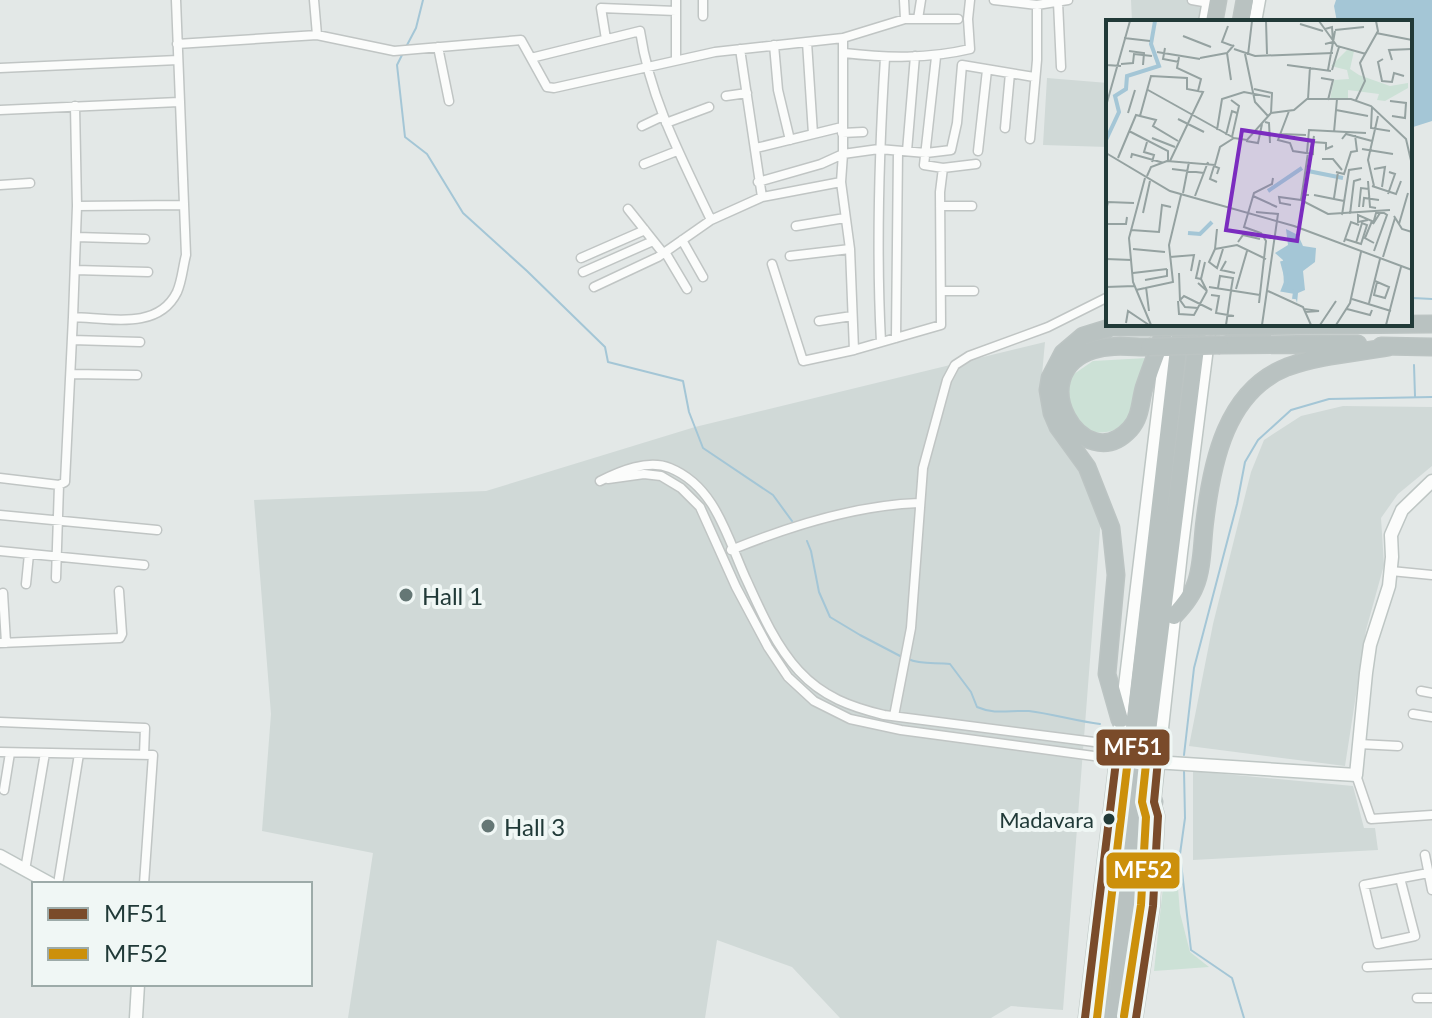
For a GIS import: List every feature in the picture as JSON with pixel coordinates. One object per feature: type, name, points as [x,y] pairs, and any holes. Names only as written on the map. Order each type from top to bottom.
[{"type":"highway","points":[[1225,20],[1229,0]]},
{"type":"highway","points":[[1241,20],[1245,0]]},
{"type":"highway","points":[[1167,326],[1160,347],[1144,391],[1139,412],[1130,429],[1114,440],[1094,441],[1073,429],[1063,410],[1062,380],[1073,362],[1097,348],[1149,347],[1160,347],[1220,345],[1356,344],[1432,347]]},
{"type":"highway","points":[[1140,737],[1181,326]]},
{"type":"highway","points":[[1120,720],[1107,674],[1116,585],[1111,528],[1087,467],[1058,427],[1048,401],[1048,390],[1050,378],[1063,353],[1083,336],[1112,327],[1184,326]]},
{"type":"highway","points":[[1098,1018],[1127,760],[1140,737],[1199,326]]},
{"type":"highway","points":[[1174,616],[1196,584],[1213,466],[1228,424],[1241,404],[1265,380],[1288,367],[1323,357],[1389,347]]},
{"type":"highway","points":[[1115,1018],[1127,760]]},
{"type":"highway","points":[[1124,1018],[1148,811],[1154,802]]},
{"type":"street","points":[[73,317],[144,319],[167,305],[177,292],[186,255],[176,0]]},
{"type":"street","points":[[314,0],[317,35]]},
{"type":"street","points":[[676,0],[676,59]]},
{"type":"street","points":[[703,0],[703,16]]},
{"type":"street","points":[[904,0],[905,19]]},
{"type":"street","points":[[918,19],[921,0]]},
{"type":"street","points":[[844,53],[885,58],[936,57],[970,49],[970,0]]},
{"type":"street","points":[[994,0],[1037,5],[1068,0]]},
{"type":"street","points":[[1192,0],[1212,1],[1206,20]]},
{"type":"street","points":[[1255,20],[1259,0]]},
{"type":"street","points":[[1058,2],[1061,67]]},
{"type":"street","points":[[606,39],[601,4],[676,11]]},
{"type":"street","points":[[1030,139],[1037,60],[1037,5]]},
{"type":"street","points":[[177,44],[317,35],[404,50],[521,40],[547,87],[554,88],[676,59],[843,38],[905,19],[958,19]]},
{"type":"street","points":[[531,58],[640,31],[645,66],[665,120],[711,220]]},
{"type":"street","points":[[843,38],[841,182],[850,249],[854,350]]},
{"type":"street","points":[[807,42],[813,134]]},
{"type":"street","points":[[774,45],[778,90],[790,140]]},
{"type":"street","points":[[438,47],[449,101]]},
{"type":"street","points":[[740,49],[762,197]]},
{"type":"street","points":[[896,338],[902,151],[915,56]]},
{"type":"street","points":[[936,57],[924,165],[943,168],[976,164]]},
{"type":"street","points":[[881,342],[877,275],[879,149],[885,58]]},
{"type":"street","points":[[0,68],[178,60]]},
{"type":"street","points":[[758,182],[821,164],[843,154],[879,149],[926,153],[951,150],[957,123],[962,65],[1034,77]]},
{"type":"street","points":[[978,151],[987,70]]},
{"type":"street","points":[[1005,128],[1010,73]]},
{"type":"street","points":[[726,96],[747,93]]},
{"type":"street","points":[[0,110],[179,102]]},
{"type":"street","points":[[0,478],[59,485],[65,482],[77,206],[75,106]]},
{"type":"street","points":[[642,126],[709,107]]},
{"type":"street","points":[[756,148],[813,134],[842,130],[863,132]]},
{"type":"street","points":[[644,164],[677,151]]},
{"type":"street","points":[[772,264],[803,361],[941,325],[940,206],[943,168]]},
{"type":"street","points":[[594,287],[664,253],[711,220],[762,197],[841,182]]},
{"type":"street","points":[[0,185],[30,183]]},
{"type":"street","points":[[77,206],[183,205]]},
{"type":"street","points":[[940,206],[972,206]]},
{"type":"street","points":[[628,209],[664,253],[687,289]]},
{"type":"street","points":[[796,226],[845,218]]},
{"type":"street","points":[[581,258],[645,230]]},
{"type":"street","points":[[76,237],[145,239]]},
{"type":"street","points":[[682,240],[703,277]]},
{"type":"street","points":[[583,272],[653,241]]},
{"type":"street","points":[[790,256],[850,249]]},
{"type":"street","points":[[75,270],[148,272]]},
{"type":"street","points":[[941,291],[974,291]]},
{"type":"street","points":[[894,716],[911,628],[923,468],[947,380],[955,365],[969,356],[1048,327],[1106,298]]},
{"type":"street","points":[[819,321],[852,316]]},
{"type":"street","points":[[1085,1018],[1127,760],[1120,720],[1168,326]]},
{"type":"street","points":[[1136,1018],[1153,906],[1158,816],[1154,802],[1174,616],[1218,326]]},
{"type":"street","points":[[72,340],[140,342]]},
{"type":"street","points":[[71,374],[137,375]]},
{"type":"street","points":[[1127,760],[853,707],[822,692],[798,670],[778,642],[711,502],[689,479],[668,467],[644,466],[600,481],[644,474],[661,476],[681,488],[700,507],[736,587],[788,677],[814,701],[850,719],[901,730],[1127,760],[1151,751],[1158,760],[1356,775]]},
{"type":"street","points":[[1432,481],[1402,510],[1391,535],[1389,586],[1370,645],[1356,775],[1371,819],[1432,815]]},
{"type":"street","points":[[56,578],[59,485]]},
{"type":"street","points":[[723,553],[762,536],[857,510],[919,503]]},
{"type":"street","points":[[0,515],[157,530]]},
{"type":"street","points":[[0,551],[144,565]]},
{"type":"street","points":[[26,584],[29,554]]},
{"type":"street","points":[[1391,571],[1432,575]]},
{"type":"street","points":[[3,593],[3,643],[120,638],[119,591]]},
{"type":"street","points":[[1421,691],[1432,693]]},
{"type":"street","points":[[1413,714],[1432,717]]},
{"type":"street","points":[[0,722],[145,728],[144,755]]},
{"type":"street","points":[[1359,744],[1398,746]]},
{"type":"street","points":[[4,790],[5,752],[153,755],[144,882]]},
{"type":"street","points":[[25,870],[45,753]]},
{"type":"street","points":[[58,882],[79,754]]},
{"type":"street","points":[[1425,855],[1432,890]]},
{"type":"street","points":[[0,856],[47,882]]},
{"type":"street","points":[[1400,878],[1415,936],[1378,944],[1364,885],[1400,878],[1430,873]]},
{"type":"street","points":[[1367,967],[1432,964]]},
{"type":"street","points":[[136,1018],[138,986]]},
{"type":"street","points":[[1417,998],[1432,998]]},
{"type":"shaded area","points":[[1131,0],[1203,0],[1198,20],[1132,20]]},
{"type":"shaded area","points":[[1047,78],[1106,83],[1106,147],[1043,145]]},
{"type":"shaded area","points":[[1045,342],[1040,396],[1046,420],[1081,469],[1101,517],[1063,1010],[1011,1006],[991,1018],[840,1018],[792,967],[717,940],[705,1018],[348,1018],[373,853],[262,831],[271,714],[254,500],[486,491],[695,427]]},
{"type":"shaded area","points":[[1343,406],[1432,407],[1432,466],[1398,494],[1381,518],[1384,565],[1366,630],[1345,766],[1189,746],[1213,624],[1251,472],[1264,440],[1301,416]]},
{"type":"shaded area","points":[[1193,771],[1353,786],[1364,828],[1375,828],[1378,850],[1193,860]]},
{"type":"green space","points":[[1147,358],[1132,414],[1123,425],[1100,433],[1086,431],[1068,408],[1069,381],[1074,374],[1093,361]]},
{"type":"green space","points":[[1163,887],[1178,888],[1180,913],[1190,952],[1209,967],[1154,971]]},
{"type":"water","points":[[1336,0],[1432,0],[1432,121],[1412,127],[1412,20],[1337,20]]},
{"type":"waterway","points":[[406,47],[416,28],[423,0]]},
{"type":"waterway","points":[[403,53],[397,65],[405,137],[427,154],[463,213],[605,347],[608,362],[683,381],[689,412],[703,448],[773,495],[792,521]]},
{"type":"waterway","points":[[1413,307],[1413,298],[1432,299]]},
{"type":"waterway","points":[[1414,365],[1415,396]]},
{"type":"waterway","points":[[1184,755],[1194,668],[1245,462],[1258,440],[1291,410],[1329,399],[1432,397]]},
{"type":"waterway","points":[[807,541],[819,592],[830,617],[902,657]]},
{"type":"waterway","points":[[908,659],[950,664],[971,692],[977,707],[996,712],[1029,711],[1100,724]]},
{"type":"waterway","points":[[1184,770],[1185,818],[1180,854],[1191,950],[1232,978],[1244,1018]]},
{"type":"transit line","name":"MF51","points":[[1085,1018],[1118,745],[1151,751],[1158,760],[1154,802],[1158,816],[1153,906],[1136,1018]]},
{"type":"transit line","name":"MF52","points":[[1097,1018],[1128,759],[1146,764],[1142,802],[1146,817],[1141,905],[1124,1016]]},
{"type":"place","name":"Hall 1","points":[[406,595]]},
{"type":"place","name":"Madavara","points":[[1109,819]]},
{"type":"place","name":"Hall 3","points":[[488,826]]}]
